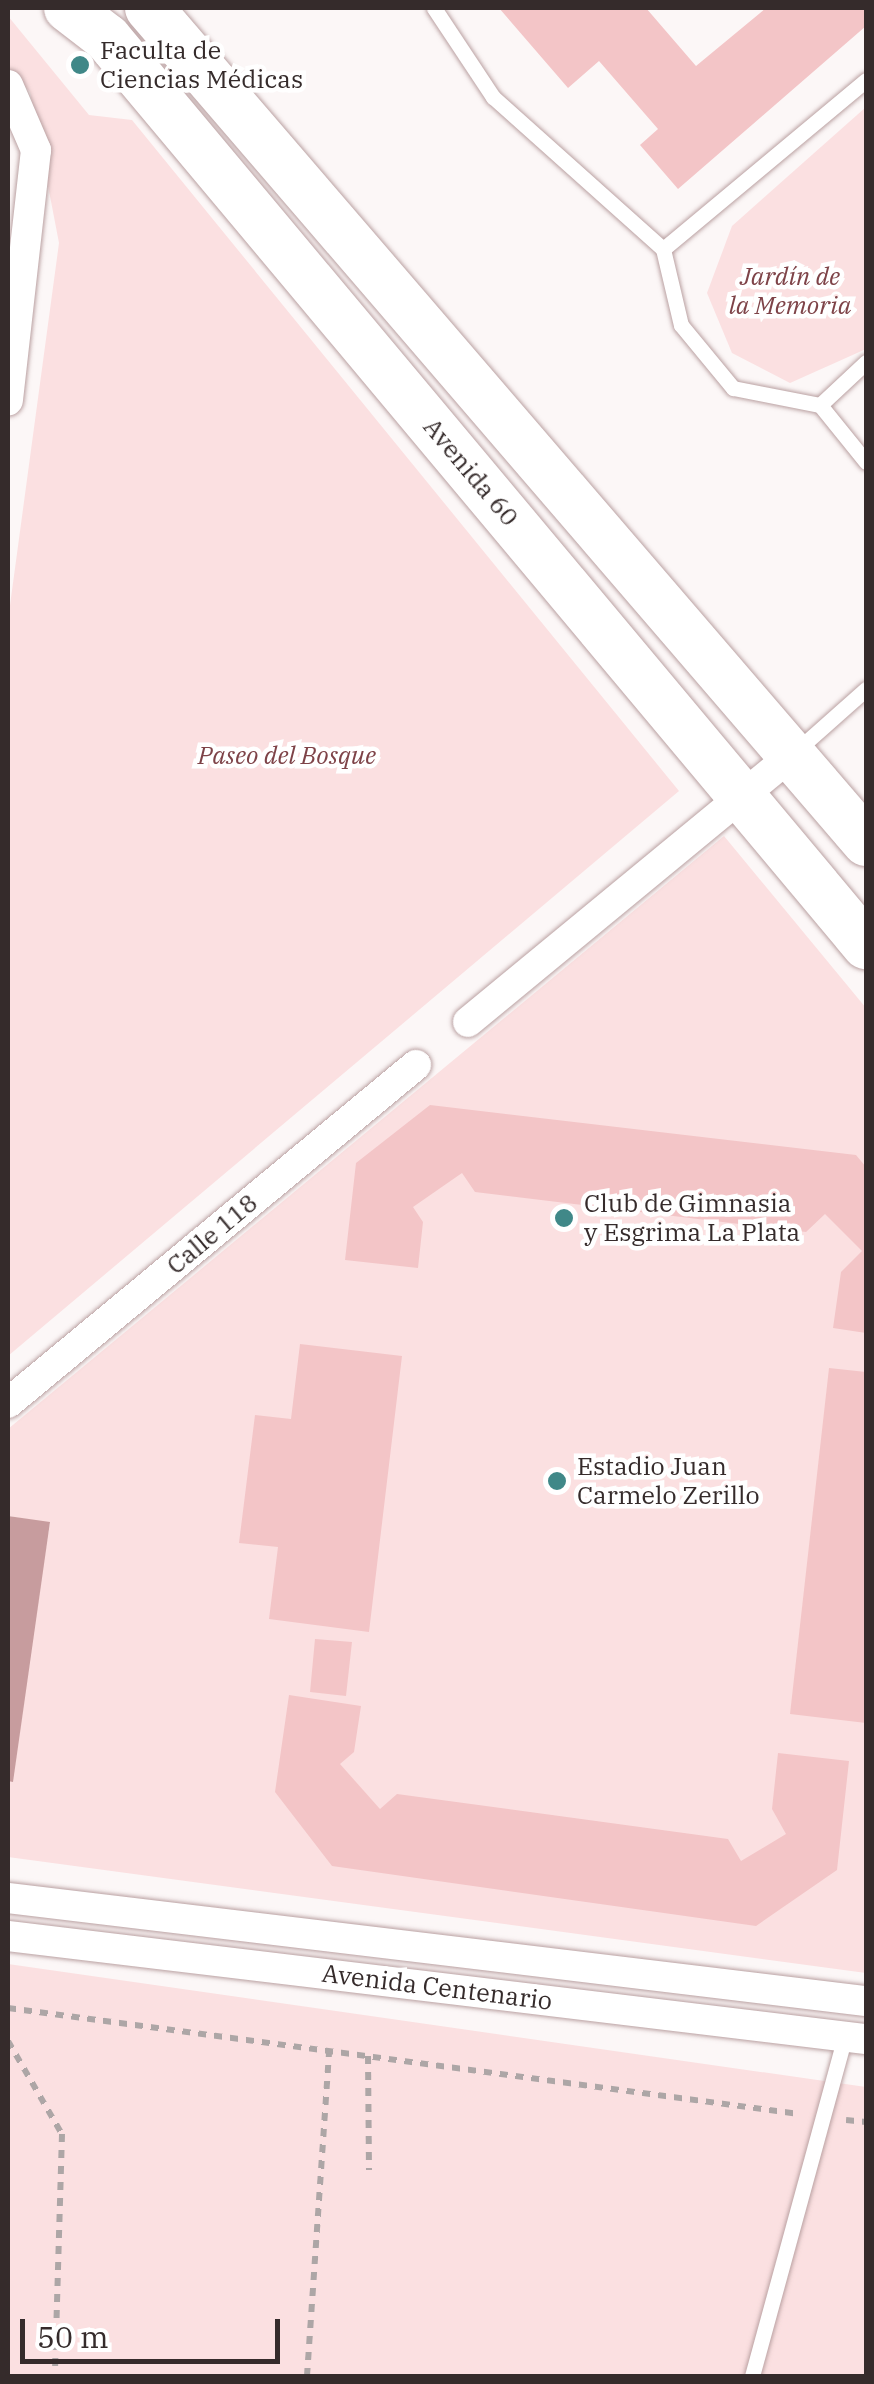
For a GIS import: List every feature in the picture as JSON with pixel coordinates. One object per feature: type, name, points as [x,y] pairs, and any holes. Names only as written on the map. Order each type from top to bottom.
[{"type":"main road","name":"Avenida 60","points":[[68,8],[108,38],[866,945]]},
{"type":"main road","points":[[149,8],[795,752],[866,842]]},
{"type":"street","points":[[8,400],[36,150],[10,98]]},
{"type":"street","points":[[468,1022],[795,752]]},
{"type":"street","name":"Calle 118","points":[[8,1403],[416,1065]]},
{"type":"street","name":"Avenida Centenario","points":[[8,1898],[866,2002]]},
{"type":"street","name":"Avenida Centenario","points":[[8,1936],[856,2037]]},
{"type":"lane","points":[[434,8],[493,97],[663,249],[681,325],[734,388],[820,405],[866,462]]},
{"type":"lane","points":[[663,249],[866,80]]},
{"type":"lane","points":[[820,405],[866,362]]},
{"type":"lane","points":[[795,752],[866,689]]},
{"type":"lane","points":[[752,2376],[822,2117],[856,2037]]},
{"type":"path","points":[[8,2008],[866,2122]]},
{"type":"path","points":[[8,2041],[62,2134],[54,2376]]},
{"type":"path","points":[[307,2376],[329,2050]]},
{"type":"path","points":[[368,2056],[369,2170]]},
{"type":"green space","name":"Paseo del Bosque","points":[[8,16],[89,115],[132,120],[679,791],[8,1356],[8,620],[59,243],[30,92],[8,67]]},
{"type":"green space","name":"Jardín de la Memoria","points":[[866,107],[866,349],[790,383],[732,353],[707,293],[732,226]]},
{"type":"green space","name":"Club de Gimnasia y Esgrima La Plata","points":[[724,836],[866,1008],[866,1973],[8,1857],[8,1781],[50,1523],[8,1516],[8,1429]]},
{"type":"green space","points":[[8,1964],[866,2087],[866,2376],[8,2376]]},
{"type":"shaded area","points":[[8,1516],[50,1522],[13,1782],[8,1781]]},
{"type":"building","points":[[499,8],[646,8],[696,66],[766,8],[866,8],[866,26],[678,189],[640,145],[658,129],[599,61],[568,88]]},
{"type":"building","points":[[430,1105],[856,1155],[866,1167],[866,1333],[833,1328],[841,1272],[862,1251],[825,1214],[806,1232],[475,1192],[462,1173],[413,1207],[423,1222],[418,1268],[345,1260],[356,1163]]},
{"type":"building","points":[[300,1344],[402,1356],[369,1632],[269,1619],[278,1547],[239,1543],[255,1415],[291,1419]]},
{"type":"building","points":[[829,1368],[866,1372],[866,1723],[790,1714]]},
{"type":"building","points":[[315,1639],[352,1642],[346,1696],[310,1692]]},
{"type":"building","points":[[289,1695],[361,1706],[354,1752],[340,1764],[380,1809],[397,1794],[728,1839],[741,1861],[786,1834],[772,1809],[778,1753],[849,1761],[837,1870],[756,1926],[332,1866],[275,1792]]},
{"type":"place","name":"Faculta de Ciencias Médicas","points":[[80,65]]},
{"type":"place","name":"Club de Gimnasia y Esgrima La Plata","points":[[564,1218]]},
{"type":"place","name":"Estadio Juan Carmelo Zerillo","points":[[557,1481]]}]
